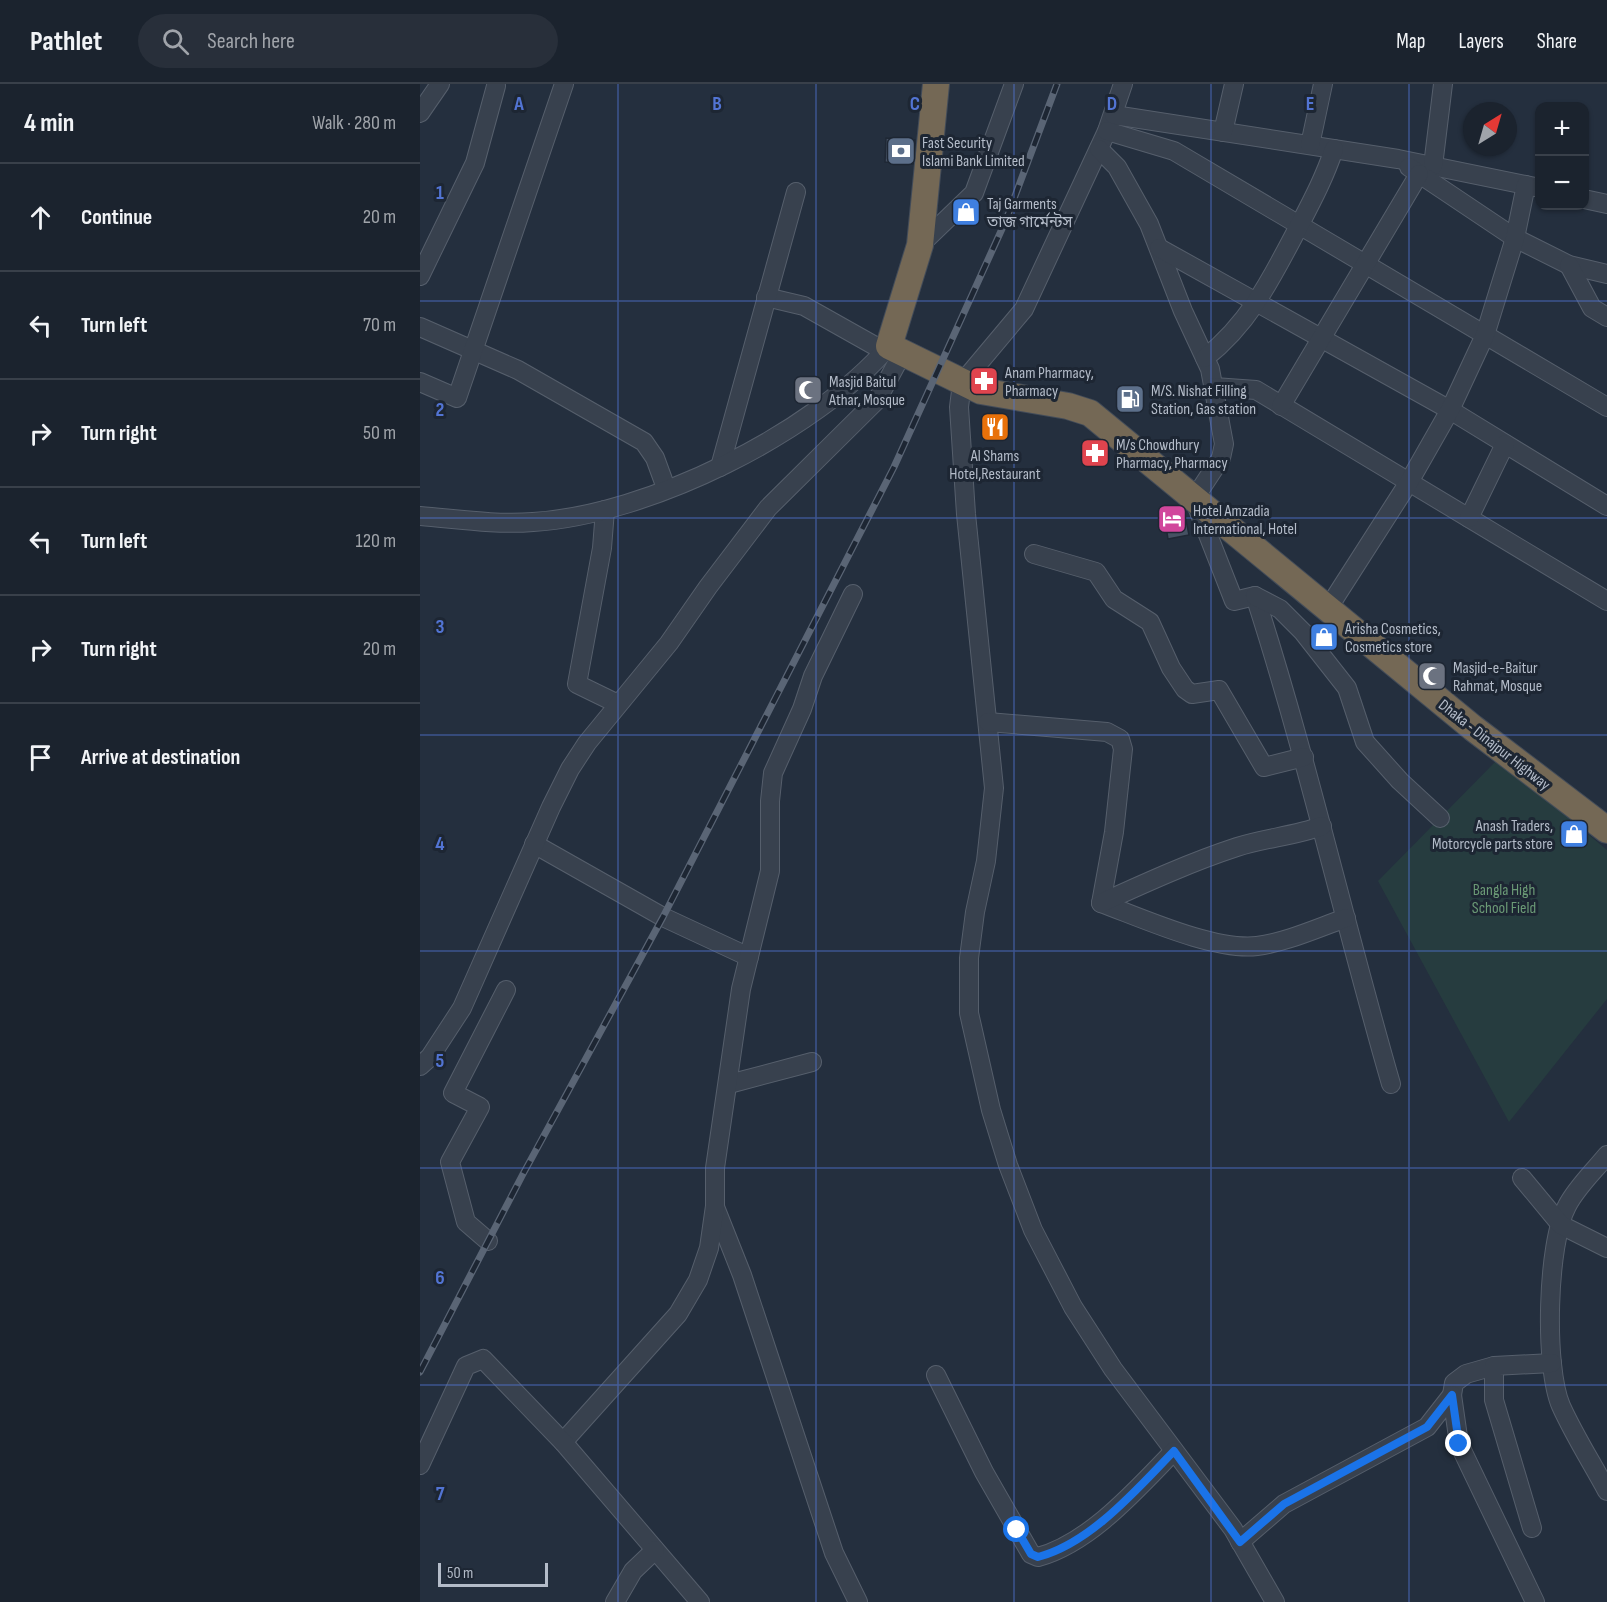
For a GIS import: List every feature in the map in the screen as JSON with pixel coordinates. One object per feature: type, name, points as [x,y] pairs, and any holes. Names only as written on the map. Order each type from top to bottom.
[{"type":"highway","points":[[892,349],[920,245],[936,84]]},
{"type":"highway","name":"Dhaka - Dinajpur Highway","points":[[892,349],[981,391],[1090,412],[1327,610],[1473,728],[1607,830]]},
{"type":"street","points":[[420,112],[440,84]]},
{"type":"street","points":[[420,382],[457,398],[564,84]]},
{"type":"street","points":[[920,245],[974,193],[1014,84]]},
{"type":"street","points":[[1123,84],[1099,149],[1024,309],[962,383],[959,407],[966,514],[994,788],[986,861],[975,912],[969,958],[969,1013],[992,1110],[1008,1165],[1033,1230],[1073,1307],[1113,1369],[1240,1542],[1275,1602]]},
{"type":"street","points":[[1223,132],[1234,84]]},
{"type":"street","points":[[1310,145],[1323,84]]},
{"type":"street","points":[[1281,406],[1365,264],[1426,170],[1443,84]]},
{"type":"street","points":[[420,276],[475,163],[496,86]]},
{"type":"street","points":[[1110,123],[1223,132],[1310,145],[1398,159],[1426,170],[1533,187],[1485,335],[1450,410],[1409,482],[1327,610]]},
{"type":"street","points":[[1110,123],[1174,151],[1607,407]]},
{"type":"street","points":[[1099,149],[1117,167],[1159,248],[1183,311],[1205,358],[1214,387],[1224,444],[1221,458],[1194,499],[1234,601],[1255,596],[1280,609],[1303,632],[1347,688],[1365,742],[1400,781],[1440,818]]},
{"type":"street","points":[[1205,358],[1225,343],[1257,303],[1317,193],[1334,149]]},
{"type":"street","points":[[1426,170],[1515,238],[1569,265],[1607,274]]},
{"type":"street","points":[[720,467],[796,192]]},
{"type":"street","points":[[1589,200],[1607,204]]},
{"type":"street","points":[[1159,248],[1450,410],[1607,506]]},
{"type":"street","points":[[1569,265],[1592,308],[1607,317]]},
{"type":"street","points":[[766,297],[804,306],[892,349]]},
{"type":"street","points":[[420,327],[518,370],[644,442],[655,458],[666,489]]},
{"type":"street","points":[[420,516],[533,522],[604,510],[666,489],[720,467],[766,442],[834,396],[892,349]]},
{"type":"street","points":[[420,1066],[430,1057],[462,1008],[534,844],[570,769],[618,704],[669,643],[768,508],[877,400],[892,349]]},
{"type":"street","points":[[1214,387],[1256,390],[1607,601]]},
{"type":"street","points":[[1469,518],[1505,444]]},
{"type":"street","points":[[604,510],[602,548],[577,684],[618,704]]},
{"type":"street","points":[[1034,554],[1096,572],[1114,599],[1150,622],[1171,668],[1185,689],[1192,694],[1219,690],[1263,767],[1304,757]]},
{"type":"street","points":[[563,1442],[678,1314],[698,1280],[709,1248],[715,1206],[715,1168],[741,989],[770,871],[770,801],[773,773],[802,709],[813,675],[853,594]]},
{"type":"street","points":[[1255,596],[1304,757],[1391,1084]]},
{"type":"street","points":[[988,722],[1107,732],[1120,739],[1123,749],[1114,832],[1101,903]]},
{"type":"street","points":[[1101,903],[1202,859],[1240,846],[1294,836],[1322,826]]},
{"type":"street","points":[[534,844],[663,917],[749,957]]},
{"type":"street","points":[[1101,903],[1216,942],[1256,946],[1297,936],[1346,918]]},
{"type":"street","points":[[488,1241],[466,1222],[450,1162],[480,1107],[453,1093],[506,990]]},
{"type":"street","points":[[729,1084],[813,1062]]},
{"type":"street","points":[[1607,1155],[1567,1206],[1554,1248],[1551,1311],[1552,1363],[1560,1404],[1607,1491]]},
{"type":"street","points":[[1522,1178],[1561,1225],[1607,1248]]},
{"type":"street","points":[[715,1206],[742,1275],[834,1553],[858,1602]]},
{"type":"street","points":[[420,1465],[466,1366],[483,1359],[563,1442],[700,1602]]},
{"type":"street","points":[[1535,1602],[1459,1444],[1452,1395],[1454,1383],[1466,1374],[1494,1366],[1552,1363]]},
{"type":"street","points":[[1494,1366],[1494,1400],[1532,1528]]},
{"type":"street","points":[[936,1375],[984,1472],[1031,1554],[1038,1557],[1051,1554],[1102,1521],[1174,1451]]},
{"type":"street","points":[[1240,1542],[1284,1504],[1427,1427],[1452,1395]]},
{"type":"street","points":[[1585,1448],[1607,1464]]},
{"type":"street","points":[[615,1602],[633,1571],[655,1550]]},
{"type":"green space","name":"Bangla High School Field","points":[[1498,759],[1607,850],[1607,999],[1509,1122],[1378,881]]},
{"type":"building","name":"Fast Security Islami Bank Limited","points":[[886,138],[915,140],[913,164],[885,162]]},
{"type":"building","points":[[1181,510],[1182,520],[1186,520],[1189,535],[1168,539],[1164,513]]},
{"type":"railway","points":[[420,1372],[523,1174],[663,917],[894,467],[1006,220],[1057,84]]},
{"type":"place","name":"Fast Security Islami Bank Limited","points":[[901,151]]},
{"type":"place","name":"Taj Garments তাজ গার্মেন্টস","points":[[966,212]]},
{"type":"place","name":"Anam Pharmacy, Pharmacy","points":[[984,381]]},
{"type":"place","name":"Masjid Baitul Athar, Mosque","points":[[808,390]]},
{"type":"place","name":"M/S. Nishat Filling Station, Gas station","points":[[1130,399]]},
{"type":"place","name":"Al Shams Hotel,Restaurant","points":[[995,427]]},
{"type":"place","name":"M/s Chowdhury Pharmacy, Pharmacy","points":[[1095,453]]},
{"type":"place","name":"Hotel Amzadia International, Hotel","points":[[1172,519]]},
{"type":"place","name":"Arisha Cosmetics, Cosmetics store","points":[[1324,637]]},
{"type":"place","name":"Masjid-e-Baitur Rahmat, Mosque","points":[[1432,676]]},
{"type":"place","name":"Anash Traders, Motorcycle parts store","points":[[1574,834]]},
{"type":"route","points":[[1017,1530],[1031,1554],[1038,1557],[1051,1554],[1102,1521],[1174,1451],[1233,1528],[1240,1542],[1284,1504],[1427,1427],[1452,1395],[1459,1444]]}]
